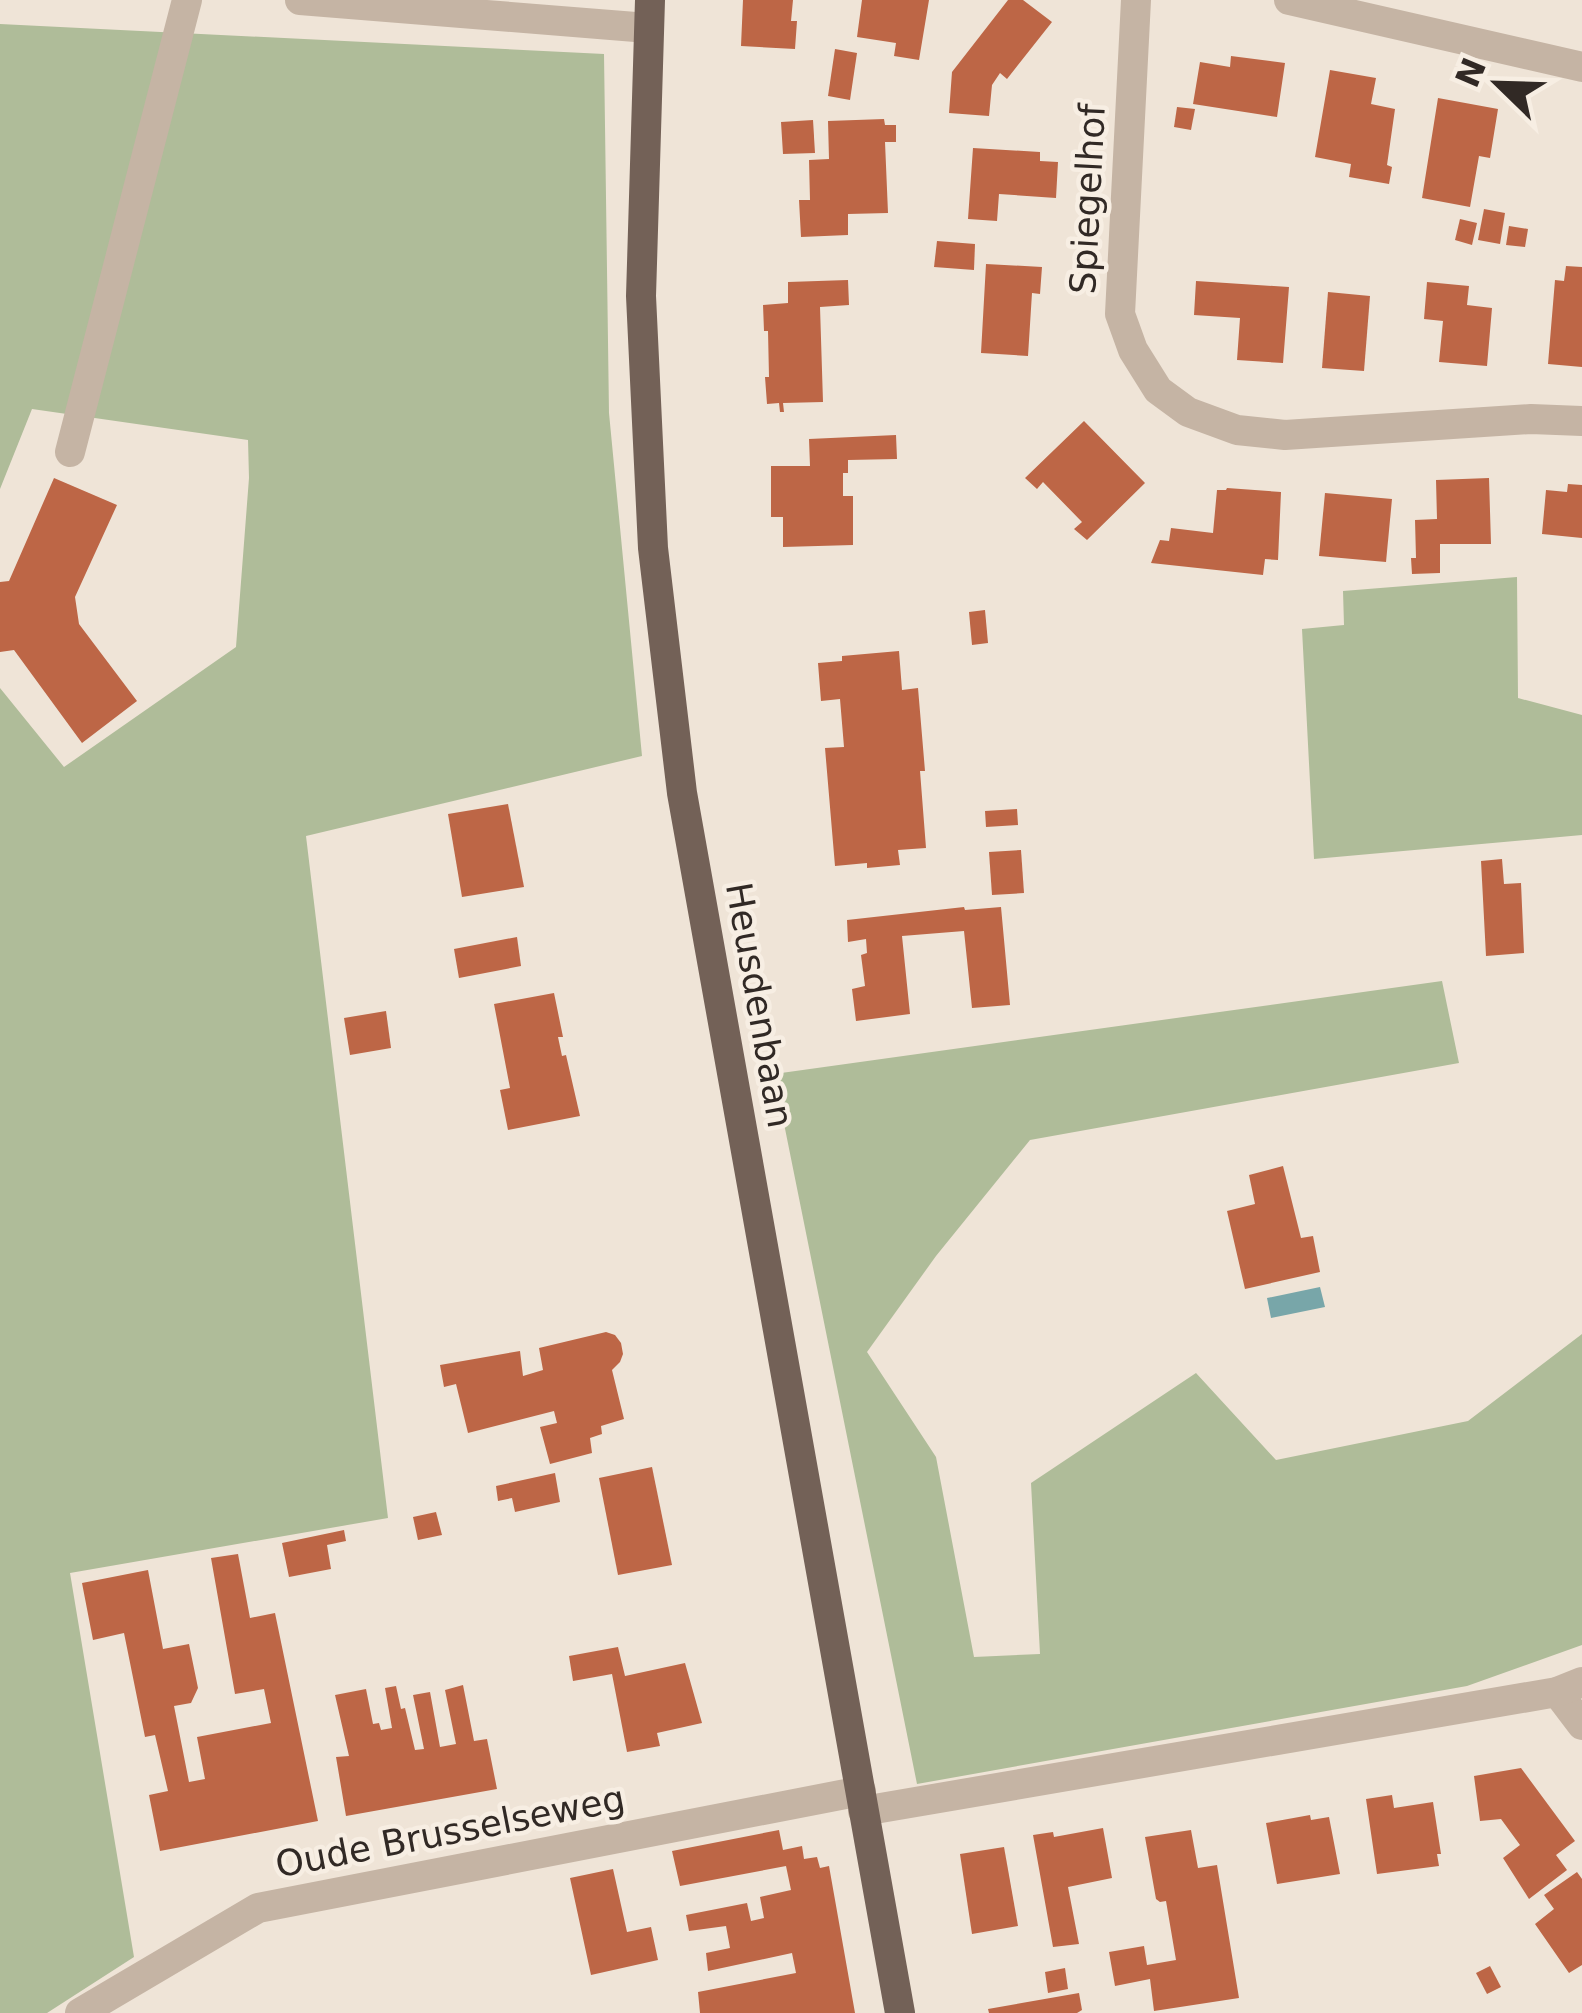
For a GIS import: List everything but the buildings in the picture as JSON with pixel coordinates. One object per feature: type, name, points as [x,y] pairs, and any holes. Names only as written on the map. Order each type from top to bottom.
[{"type":"main road","name":"Heusdenbaan","points":[[649,14],[641,296],[653,548],[682,793],[900,2013]]},
{"type":"street","points":[[70,452],[187,0]]},
{"type":"street","points":[[300,0],[649,14]]},
{"type":"street","name":"Spiegelhof","points":[[1136,0],[1120,314],[1133,350],[1158,390],[1189,412],[1237,430],[1285,435],[1531,419],[1582,421]]},
{"type":"street","points":[[1288,0],[1582,67]]},
{"type":"street","points":[[1570,1687],[1582,1725]]},
{"type":"street","name":"Oude Brusselseweg","points":[[80,2013],[258,1908],[862,1801],[1570,1687]]},
{"type":"green space","points":[[0,24],[604,54],[609,413],[642,756],[306,836],[388,1518],[70,1573],[134,1957],[47,2013],[0,2013],[0,688],[64,767],[236,647],[249,478],[248,440],[32,409],[0,489]]},
{"type":"green space","points":[[1517,577],[1518,698],[1582,715],[1582,835],[1314,859],[1302,629],[1344,625],[1343,591]]},
{"type":"green space","points":[[1442,981],[1459,1063],[1030,1140],[936,1256],[867,1352],[936,1457],[974,1657],[1040,1654],[1031,1483],[1196,1373],[1276,1460],[1468,1421],[1582,1334],[1582,1645],[1467,1686],[917,1784],[774,1074]]},
{"type":"water","points":[[1320,1287],[1325,1307],[1271,1318],[1267,1298]]}]
